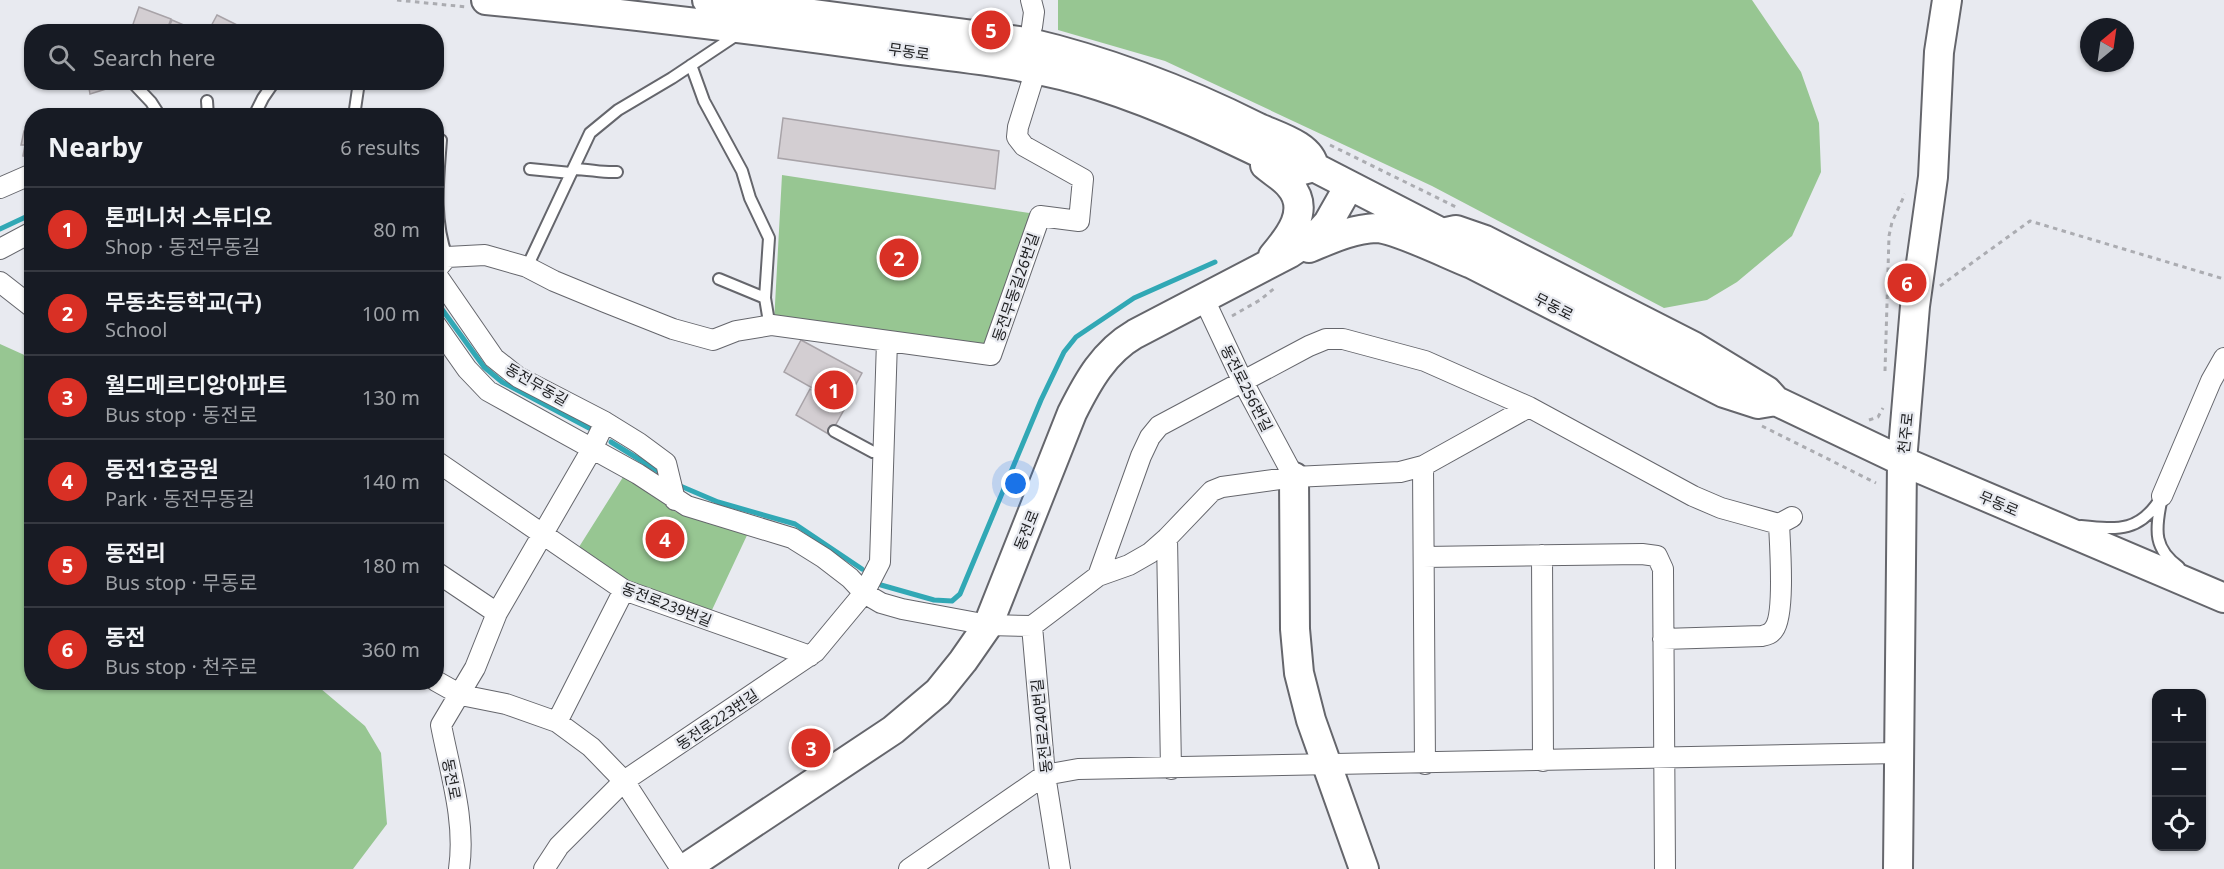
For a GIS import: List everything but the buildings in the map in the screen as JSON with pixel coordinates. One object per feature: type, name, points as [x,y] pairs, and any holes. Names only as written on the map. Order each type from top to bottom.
[{"type":"main road","name":"무동로","points":[[706,0],[1016,41],[1051,48],[1168,86],[1300,148],[1313,160],[1319,155]]},
{"type":"main road","name":"천주로","points":[[1898,869],[1902,461],[1916,302],[1933,177],[1939,52],[1947,0]]},
{"type":"main road","name":"무동로","points":[[476,4],[637,15],[749,28],[1032,68],[1099,86],[1169,112],[1299,171],[1319,155]]},
{"type":"main road","points":[[1233,140],[1291,187],[1298,201],[1299,215],[1273,274]]},
{"type":"main road","name":"무동로","points":[[1319,155],[1349,186],[1442,233],[1456,230],[1485,240],[1693,346],[1767,391],[1776,401],[1902,461],[2224,597]]},
{"type":"main road","name":"동전로","points":[[683,869],[892,730],[938,692],[988,625],[1072,413],[1089,380],[1120,343],[1203,297],[1273,274],[1290,253],[1317,235],[1328,224],[1349,186]]},
{"type":"main road","points":[[1273,274],[1343,234],[1376,228],[1386,229],[1472,264]]},
{"type":"main road","name":"무동로","points":[[1442,233],[1442,239],[1447,245],[1472,264],[1724,393],[1758,404],[1776,401]]},
{"type":"main road","points":[[1294,477],[1295,629],[1299,673],[1311,720],[1364,869]]},
{"type":"street","points":[[1031,0],[1034,12],[1032,27]]},
{"type":"street","name":"동전무동길26번길","points":[[444,266],[485,255],[527,267],[554,281],[696,336],[712,340],[736,331],[772,325],[991,355],[1040,216],[1079,221],[1083,179],[1024,146],[1017,137],[1032,82]]},
{"type":"street","points":[[0,188],[24,178]]},
{"type":"street","points":[[0,249],[24,236]]},
{"type":"street","name":"동전무동길","points":[[444,274],[494,358],[518,376],[639,442],[666,463],[681,503]]},
{"type":"street","points":[[0,282],[24,301]]},
{"type":"street","name":"동전로256번길","points":[[1203,297],[1242,380],[1294,477]]},
{"type":"street","points":[[444,336],[467,369],[488,391],[638,474],[681,503],[792,538],[824,558],[850,578],[864,593],[881,603],[988,625],[1032,626],[1098,576],[1129,565],[1150,552],[1167,538],[1212,491],[1222,487],[1294,477],[1400,472],[1423,466],[1529,407]]},
{"type":"street","points":[[1098,576],[1141,456],[1150,437],[1159,426],[1242,380],[1326,339],[1343,339],[1425,361],[1529,407],[1693,496],[1721,508],[1786,520],[1780,603],[1776,628],[1770,634],[1663,639]]},
{"type":"street","points":[[810,656],[864,593],[880,562],[886,341]]},
{"type":"street","points":[[2162,495],[2211,381],[2224,358]]},
{"type":"street","points":[[461,695],[475,668],[497,613],[592,449],[605,422]]},
{"type":"street","name":"동전로239번길","points":[[444,466],[624,590],[810,656]]},
{"type":"street","points":[[1423,466],[1425,764]]},
{"type":"street","points":[[1167,538],[1171,769]]},
{"type":"street","points":[[1424,556],[1642,554],[1657,556],[1663,569],[1665,869]]},
{"type":"street","points":[[1542,555],[1543,761]]},
{"type":"street","points":[[444,577],[497,613]]},
{"type":"street","points":[[557,722],[624,590]]},
{"type":"street","name":"동전로240번길","points":[[1032,626],[1045,775],[1060,869]]},
{"type":"street","name":"동전로223번길","points":[[544,869],[559,846],[624,781],[810,656]]},
{"type":"street","points":[[444,685],[461,695],[506,704],[557,722],[591,747],[624,781],[683,869]]},
{"type":"street","name":"동전로","points":[[459,869],[462,848],[460,823],[441,725],[461,695]]},
{"type":"street","points":[[909,869],[1045,775],[1078,769],[1327,766],[1899,753]]},
{"type":"lane","points":[[527,267],[590,133],[618,110],[749,28]]},
{"type":"lane","points":[[691,65],[704,101],[742,171],[750,198],[769,238],[765,298],[772,325]]},
{"type":"lane","points":[[140,90],[155,108]]},
{"type":"lane","points":[[258,108],[268,90]]},
{"type":"lane","points":[[355,108],[358,90]]},
{"type":"lane","points":[[207,101],[207,108]]},
{"type":"lane","points":[[530,169],[572,171],[590,169],[601,173],[617,172]]},
{"type":"lane","points":[[719,279],[765,298]]},
{"type":"lane","points":[[834,431],[873,452],[883,450]]},
{"type":"lane","points":[[2042,521],[2120,528],[2134,525],[2155,508],[2162,495]]},
{"type":"lane","points":[[2162,495],[2157,532],[2162,552],[2186,572],[2224,597]]},
{"type":"path","points":[[397,0],[476,4]]},
{"type":"path","points":[[1319,155],[1456,208]]},
{"type":"path","points":[[1885,371],[1889,236],[1892,222],[1905,194]]},
{"type":"path","points":[[1916,302],[2030,221],[2224,279]]},
{"type":"path","points":[[1228,323],[1230,317],[1260,300],[1273,274]]},
{"type":"path","points":[[1861,419],[1868,421],[1878,417],[1884,405]]},
{"type":"path","points":[[1760,425],[1876,483]]},
{"type":"green space","points":[[1058,0],[1752,0],[1801,72],[1819,123],[1821,172],[1792,236],[1737,282],[1707,300],[1664,308],[1432,186],[1165,61],[1058,30]]},
{"type":"green space","points":[[782,175],[1036,214],[988,351],[774,323]]},
{"type":"green space","points":[[0,344],[24,355],[24,690],[322,690],[365,726],[381,753],[387,824],[353,869],[0,869]]},
{"type":"green space","points":[[625,474],[676,512],[749,531],[712,610],[635,586],[579,547]]},
{"type":"waterway","points":[[0,229],[24,218]]},
{"type":"waterway","points":[[881,585],[934,600],[952,601],[960,594],[1041,400],[1064,352],[1076,337],[1134,298],[1215,262]]},
{"type":"waterway","points":[[444,312],[484,367],[502,382],[589,428]]},
{"type":"waterway","points":[[611,442],[663,474]]},
{"type":"waterway","points":[[678,485],[718,502],[795,524],[862,569]]},
{"type":"place","name":"동전리","points":[[991,30]]},
{"type":"place","name":"무동초등학교(구)","points":[[899,258]]},
{"type":"place","name":"동전","points":[[1907,283]]},
{"type":"place","name":"톤퍼니처 스튜디오","points":[[834,390]]},
{"type":"place","name":"동전1호공원","points":[[665,539]]},
{"type":"place","name":"월드메르디앙아파트","points":[[811,748]]}]
